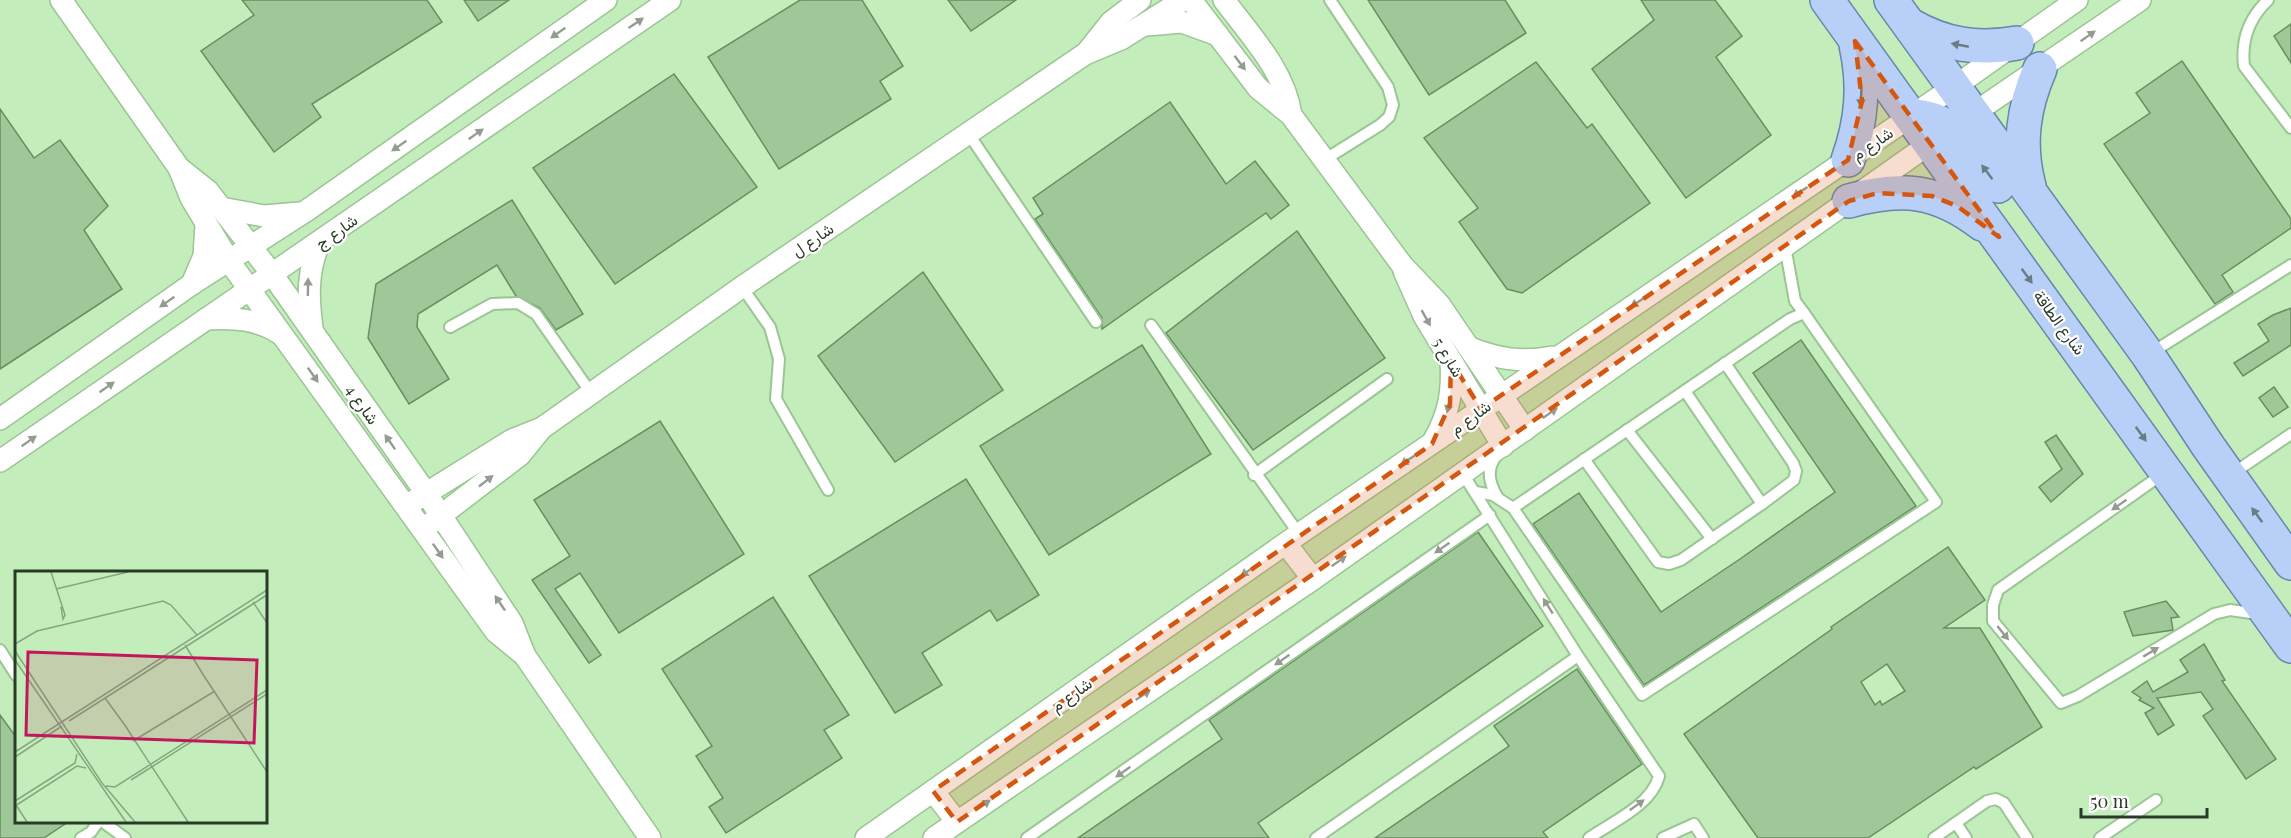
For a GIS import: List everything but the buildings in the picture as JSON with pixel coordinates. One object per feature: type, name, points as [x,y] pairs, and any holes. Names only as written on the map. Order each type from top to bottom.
[{"type":"main road","name":"شارع الطاقة","points":[[1827,0],[1855,41],[1932,103],[1952,128],[2032,196],[2148,355],[2208,446],[2291,563]]},
{"type":"main road","points":[[1848,0],[1913,88],[1932,103],[1955,112],[1952,128],[2146,383],[2208,446]]},
{"type":"main road","name":"شارع الطاقة","points":[[1899,11],[1932,103]]},
{"type":"main road","points":[[1899,11],[1927,35],[1948,43],[1994,47],[2017,43]]},
{"type":"main road","points":[[1848,160],[1860,121],[1862,101],[1862,80],[1855,41]]},
{"type":"main road","points":[[2032,196],[2023,154],[2024,119],[2030,94],[2040,69]]},
{"type":"main road","name":"شارع الطاقة","points":[[1952,128],[1999,237],[2291,646]]},
{"type":"main road","points":[[1849,201],[1887,192],[1905,191],[1932,196],[1957,206],[1999,237]]},
{"type":"street","name":"شارع 4","points":[[61,0],[179,168],[191,198],[229,261],[289,340],[496,632],[525,656]]},
{"type":"street","name":"شارع ج","points":[[0,419],[192,284],[306,212],[606,0]]},
{"type":"street","name":"شارع ج","points":[[0,461],[670,0]]},
{"type":"street","name":"شارع ل","points":[[1085,54],[1111,22],[1140,0]]},
{"type":"street","name":"شارع ل","points":[[406,506],[512,440],[542,428],[742,287],[1085,54],[1143,26],[1183,0]]},
{"type":"street","name":"شارع 5","points":[[1191,0],[1258,88],[1291,115],[1402,265],[1435,299],[1525,430]]},
{"type":"street","name":"شارع 5","points":[[1224,0],[1278,74],[1287,94],[1291,115]]},
{"type":"street","name":"شارع م","points":[[866,838],[1292,539],[1932,103],[2077,0]]},
{"type":"street","name":"شارع م","points":[[934,838],[1313,579],[1952,128],[2140,0]]},
{"type":"street","points":[[587,12],[608,41]]},
{"type":"street","points":[[1143,26],[1162,22],[1182,22],[1218,35]]},
{"type":"street","name":"شارع 4","points":[[179,168],[208,190],[272,274],[442,516],[512,622],[525,656],[651,837]]},
{"type":"street","points":[[221,208],[264,216],[306,212]]},
{"type":"street","points":[[192,284],[204,256],[206,225]]},
{"type":"street","points":[[312,332],[307,284],[311,263],[319,243]]},
{"type":"street","name":"شارع 5","points":[[1402,265],[1418,304],[1503,446]]},
{"type":"street","points":[[205,319],[228,318],[252,321],[274,329],[289,340]]},
{"type":"street","points":[[1470,348],[1491,357],[1514,360],[1536,361],[1558,356]]},
{"type":"street","points":[[1432,444],[1450,404],[1453,382],[1451,361]]},
{"type":"street","name":"شارع ل","points":[[423,529],[520,455],[542,428]]},
{"type":"street","points":[[1292,539],[1313,579]]},
{"type":"street","points":[[933,791],[957,822]]},
{"type":"lane","points":[[1324,160],[1380,125],[1389,117],[1393,105],[1388,87],[1330,0]]},
{"type":"lane","points":[[2268,0],[2249,22],[2243,55],[2244,66],[2291,128]]},
{"type":"lane","points":[[968,133],[1096,322]]},
{"type":"lane","points":[[1476,492],[1484,492],[1513,507],[1642,695],[1936,502],[1795,301],[1785,246]]},
{"type":"lane","points":[[2148,355],[2291,265]]},
{"type":"lane","points":[[742,287],[770,327],[779,359],[776,399],[828,490]]},
{"type":"lane","points":[[450,327],[492,304],[518,303],[536,314],[591,393]]},
{"type":"lane","points":[[1513,507],[1790,319],[1804,313]]},
{"type":"lane","points":[[1151,325],[1254,475],[1292,539]]},
{"type":"lane","points":[[1584,459],[1658,562],[1669,564],[1681,560],[1712,539],[1794,480],[1796,471],[1794,463],[1725,363]]},
{"type":"lane","points":[[1254,475],[1388,379]]},
{"type":"lane","points":[[1685,391],[1762,504]]},
{"type":"lane","points":[[1628,430],[1712,539]]},
{"type":"lane","points":[[2229,476],[2291,434]]},
{"type":"lane","points":[[1498,498],[1489,470],[1503,446]]},
{"type":"lane","points":[[2167,471],[1998,591],[1993,605],[1993,621],[2061,703],[2078,696],[2214,614],[2230,610],[2270,616]]},
{"type":"lane","points":[[1463,474],[1578,656],[1659,776],[1657,787],[1644,801],[1589,838]]},
{"type":"lane","points":[[1028,838],[1490,515]]},
{"type":"lane","points":[[0,650],[15,673]]},
{"type":"lane","points":[[1316,838],[1578,656]]},
{"type":"lane","points":[[1934,838],[1987,801],[1996,799],[2004,803],[2028,838]]},
{"type":"lane","points":[[2100,838],[2156,800]]},
{"type":"lane","points":[[81,838],[97,823]]},
{"type":"lane","points":[[104,823],[125,838]]},
{"type":"lane","points":[[1956,823],[1966,838]]},
{"type":"lane","points":[[1663,838],[1694,824],[1703,838]]},
{"type":"highlighted area","points":[[1855,41],[1999,237],[1957,206],[1932,196],[1878,193],[1849,201],[957,822],[933,791],[1432,444],[1450,404],[1451,361],[1481,409],[1848,160],[1862,101]]}]
